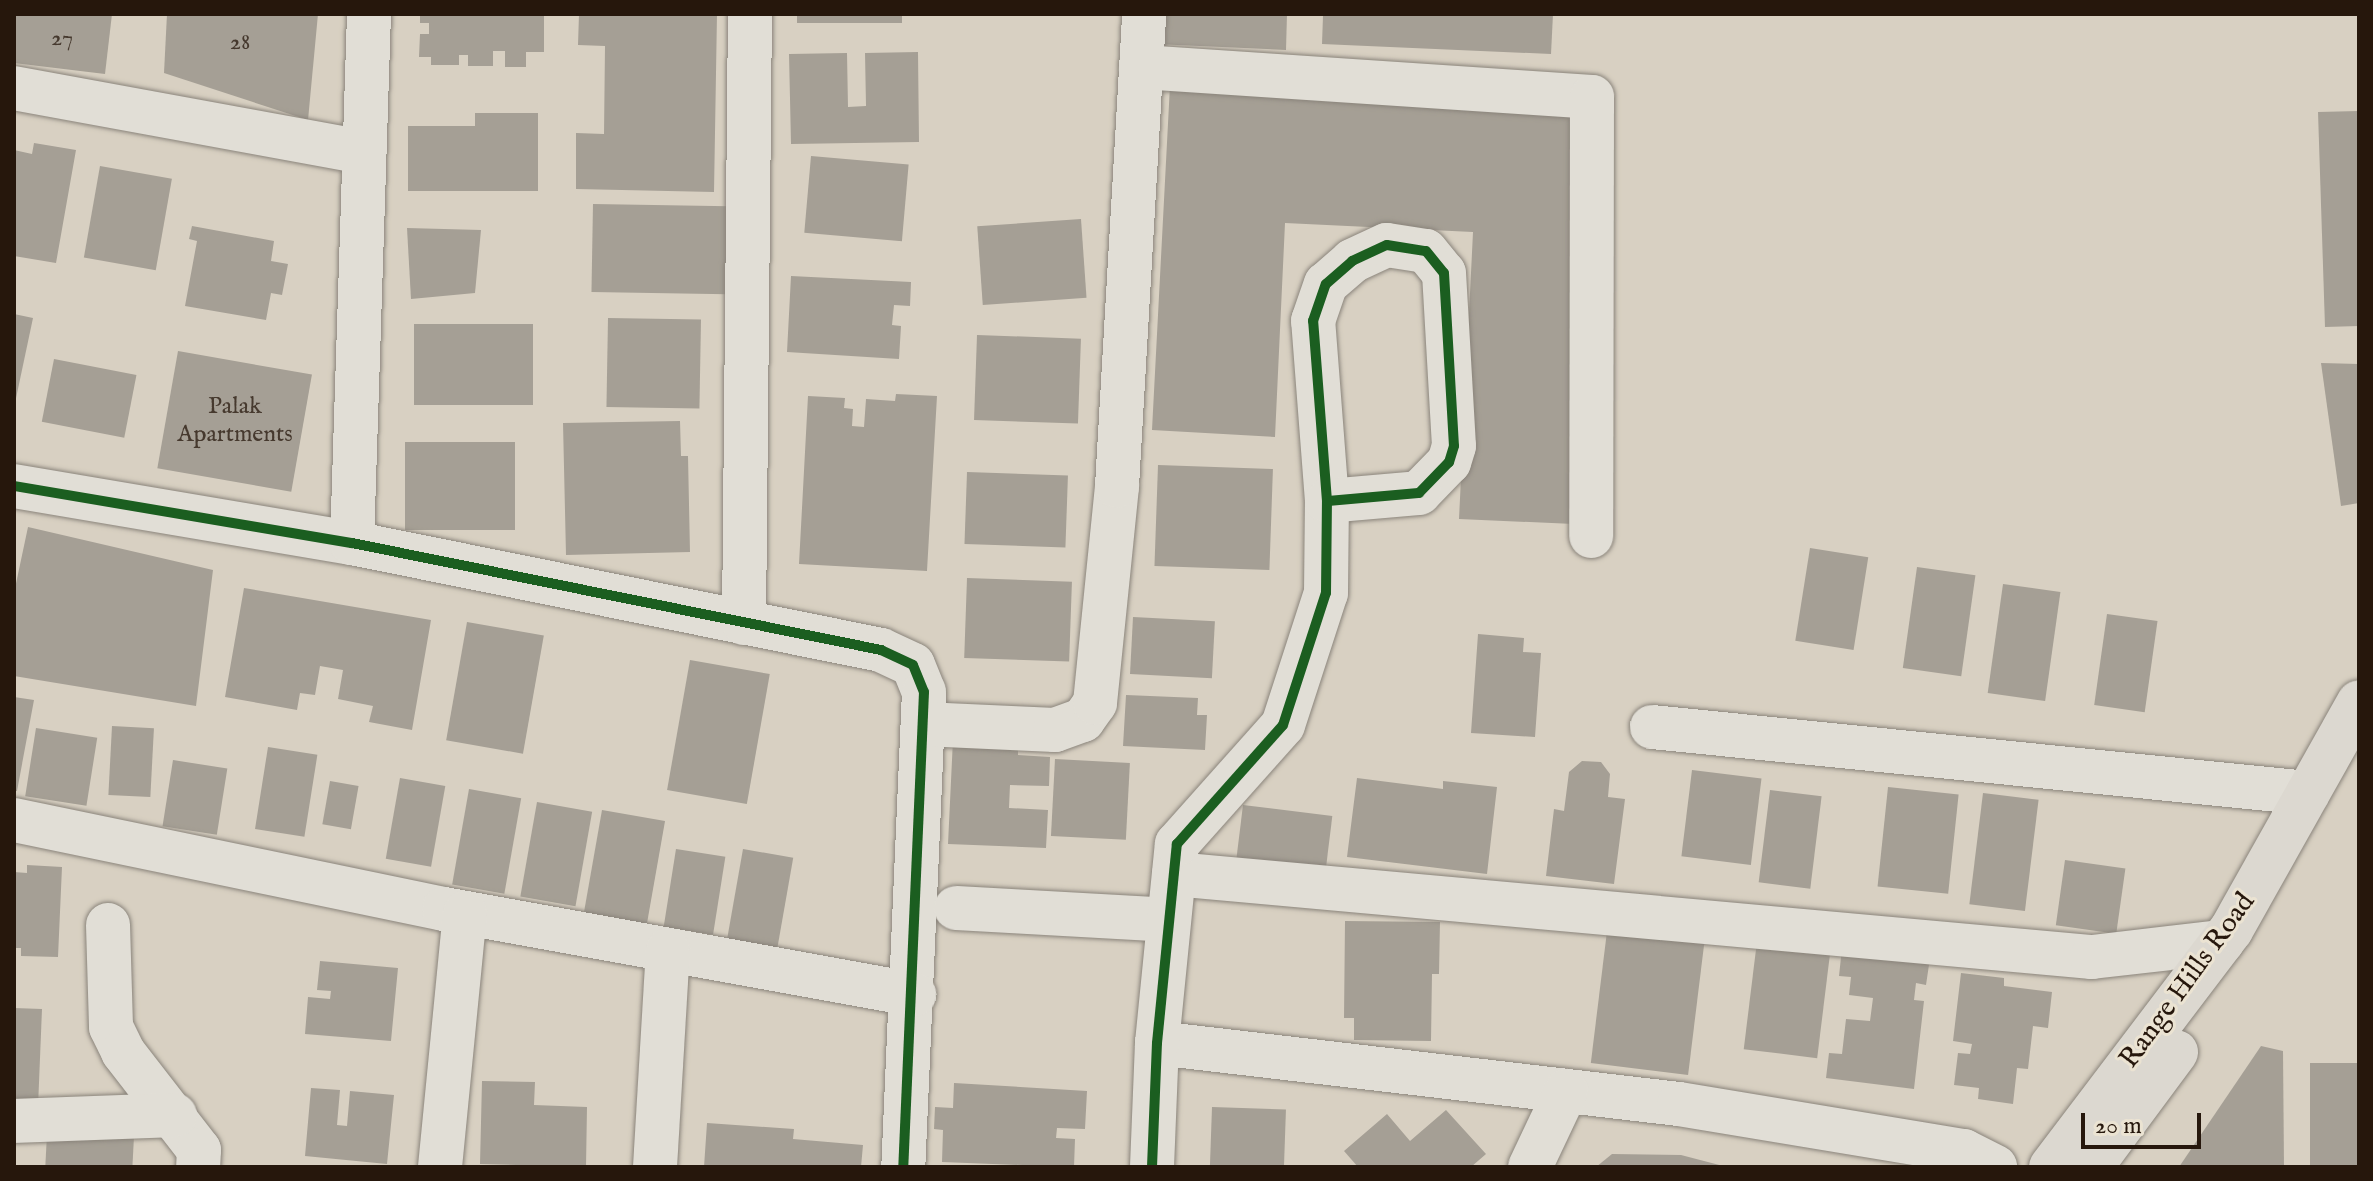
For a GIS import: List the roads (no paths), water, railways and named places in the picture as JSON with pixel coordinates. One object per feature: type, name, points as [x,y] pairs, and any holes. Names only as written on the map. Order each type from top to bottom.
[{"type":"main road","name":"Range Hills Road","points":[[2051,1167],[2222,942],[2359,702]]},
{"type":"main road","points":[[2091,1167],[2241,964],[2359,758]]},
{"type":"street","points":[[352,543],[369,14]]},
{"type":"street","points":[[744,623],[750,14]]},
{"type":"street","points":[[923,724],[1055,730],[1083,720],[1095,703],[1117,486],[1144,14]]},
{"type":"street","points":[[1141,67],[1592,97],[1591,536]]},
{"type":"street","points":[[14,88],[364,152]]},
{"type":"street","points":[[1152,1167],[1157,1043],[1177,844],[1283,725],[1326,593],[1327,501],[1313,321],[1326,284],[1352,261],[1387,245],[1426,251],[1444,273],[1454,446],[1449,462],[1419,493],[1327,501]]},
{"type":"street","points":[[14,486],[352,543],[881,650],[913,665],[924,692],[914,994],[903,1167]]},
{"type":"street","points":[[1652,727],[2308,793]]},
{"type":"street","points":[[14,820],[465,913],[914,994]]},
{"type":"street","points":[[1174,874],[2092,957],[2222,942]]},
{"type":"street","points":[[956,908],[1168,920]]},
{"type":"street","points":[[440,1167],[465,913]]},
{"type":"street","points":[[108,925],[111,1027],[123,1052],[175,1115],[199,1150],[198,1167]]},
{"type":"street","points":[[655,1167],[668,950]]},
{"type":"street","points":[[1157,1043],[1566,1091],[1964,1151],[1995,1167]]},
{"type":"street","points":[[1530,1167],[1566,1091]]},
{"type":"street","points":[[14,1121],[175,1115]]}]
